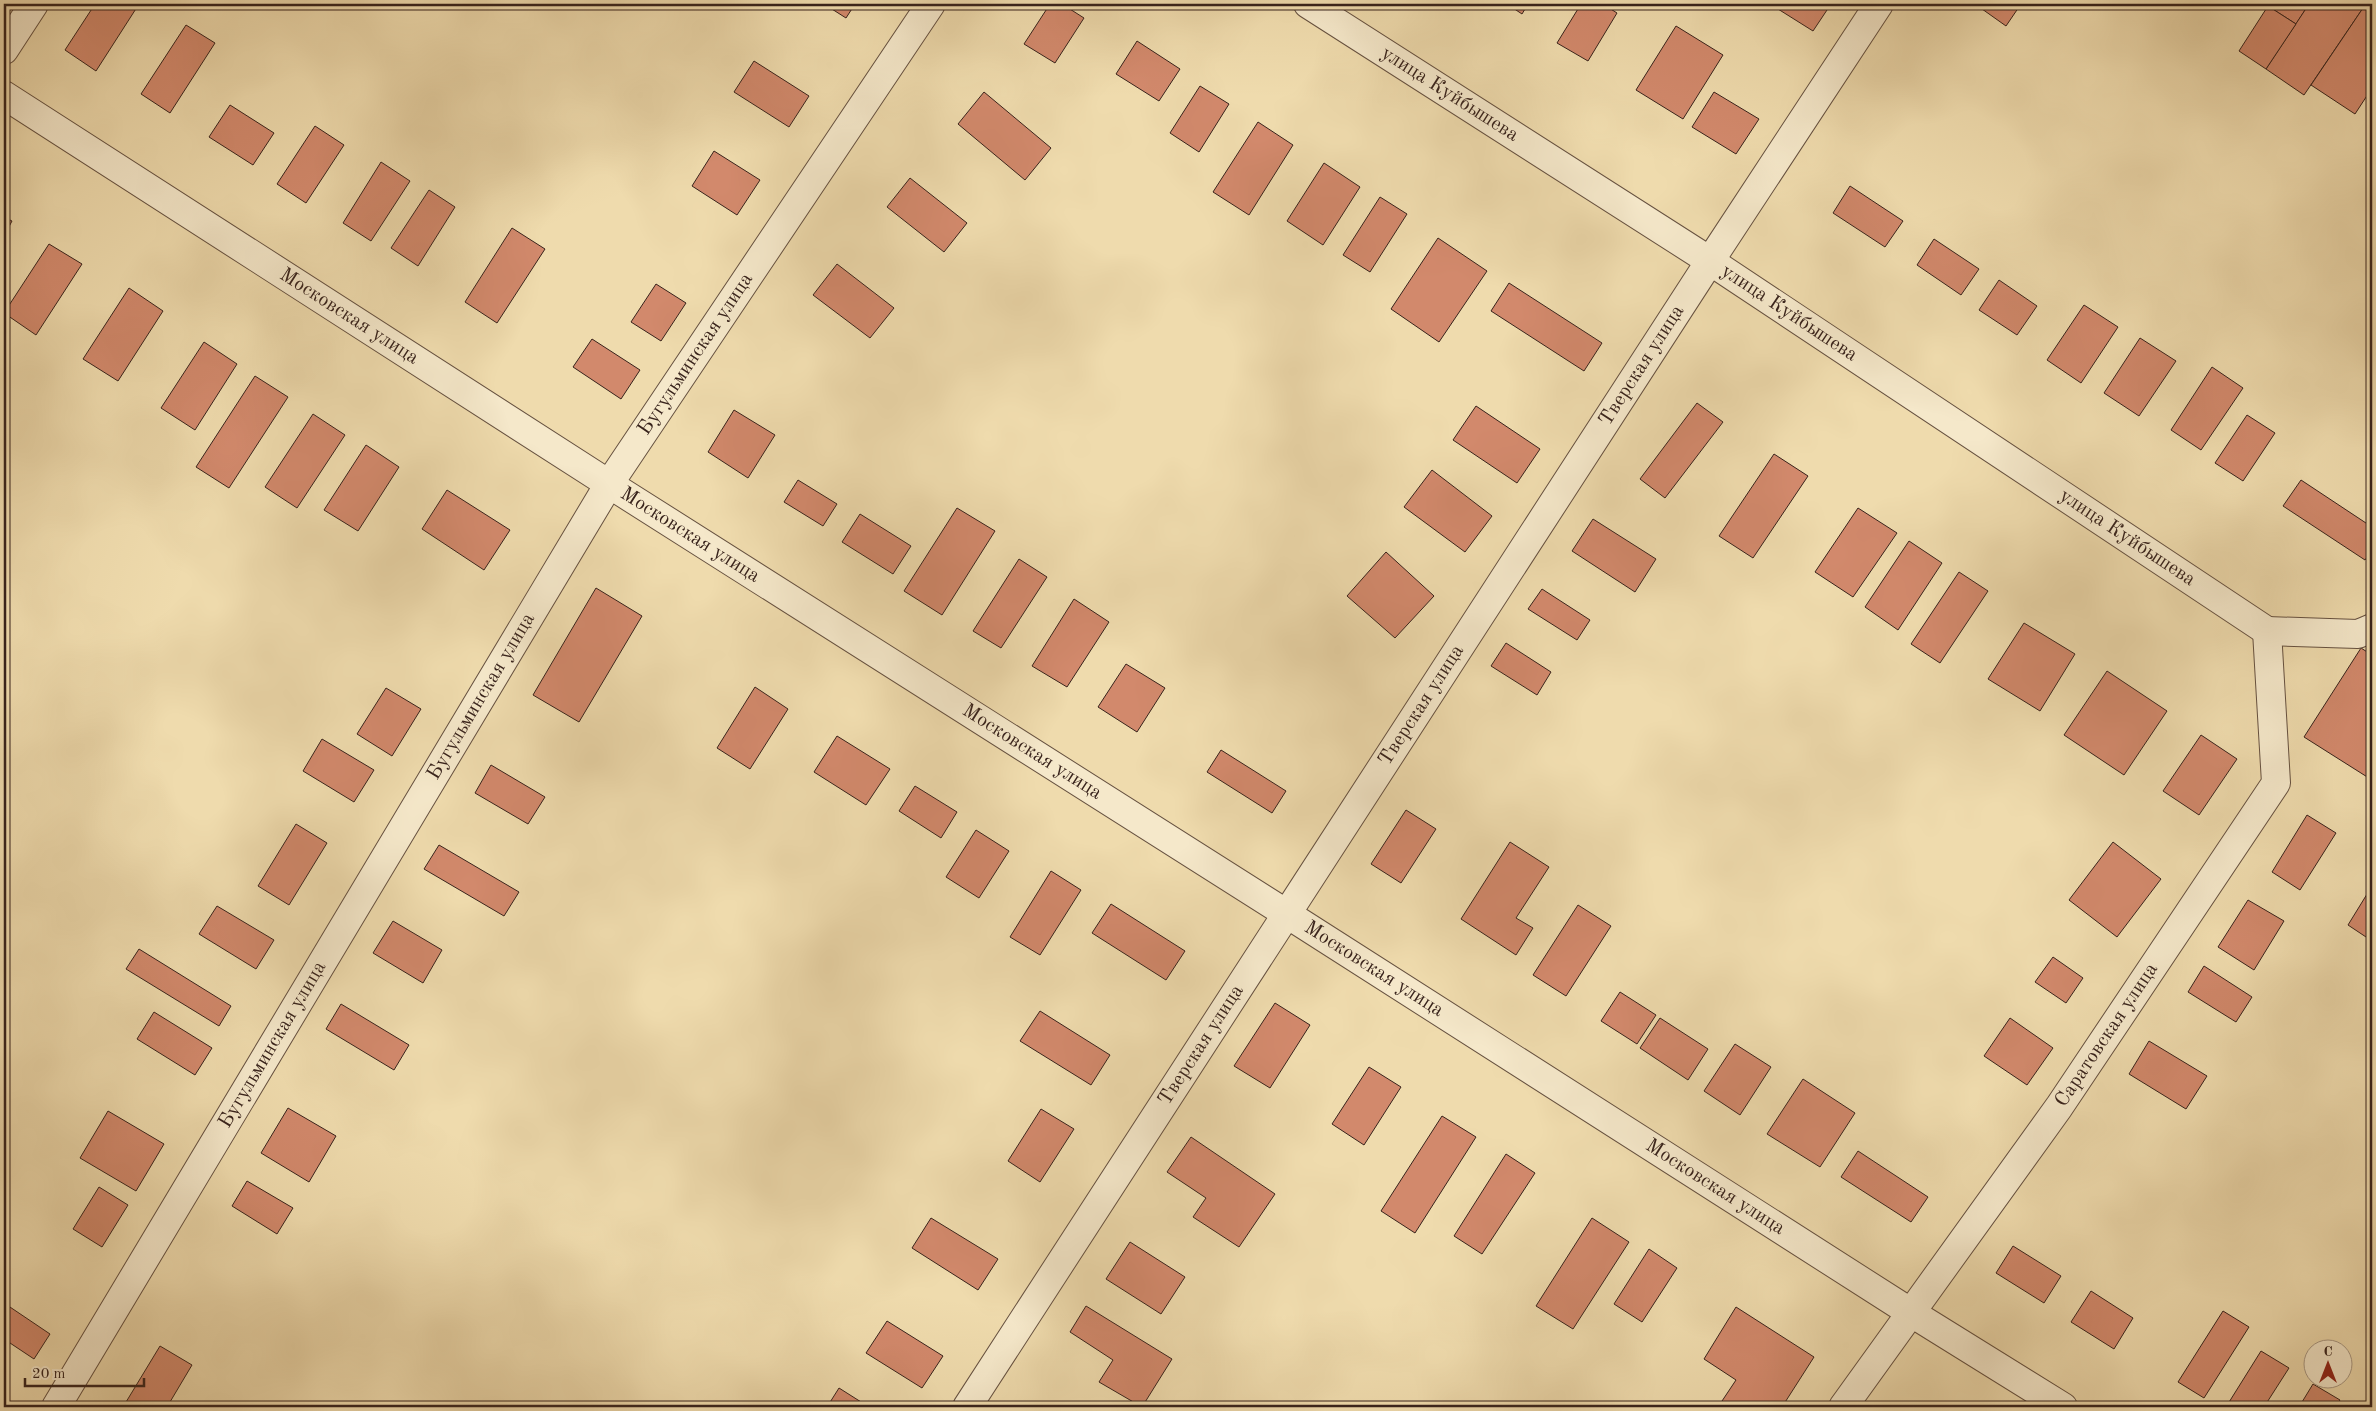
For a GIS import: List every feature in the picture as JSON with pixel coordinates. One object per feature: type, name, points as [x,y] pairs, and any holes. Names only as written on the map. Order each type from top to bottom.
[{"type":"street","points":[[4,50],[34,4]]},
{"type":"street","name":"Бугульминская улица","points":[[56,1407],[609,484],[930,4]]},
{"type":"street","name":"улица Куйбышева","points":[[1308,4],[1710,261],[2267,631]]},
{"type":"street","name":"Тверская улица","points":[[967,1407],[1710,261],[1879,4]]},
{"type":"street","name":"Московская улица","points":[[4,95],[609,484],[1910,1312],[2063,1407]]},
{"type":"street","points":[[2267,631],[2358,634],[2372,628]]},
{"type":"street","name":"Саратовская улица","points":[[1843,1407],[2059,1107],[2276,783],[2267,631]]},
{"type":"building","points":[[95,4],[139,4],[96,71],[65,50]]},
{"type":"building","points":[[824,4],[855,4],[846,18]]},
{"type":"building","points":[[1050,4],[1062,4],[1084,18],[1055,63],[1024,44]]},
{"type":"building","points":[[1507,4],[1528,4],[1522,14]]},
{"type":"building","points":[[1581,4],[1603,4],[1617,13],[1588,61],[1557,43]]},
{"type":"building","points":[[1770,4],[1831,4],[1813,31]]},
{"type":"building","points":[[1975,4],[2021,4],[2006,26]]},
{"type":"building","points":[[2270,4],[2309,4],[2296,24],[2268,6]]},
{"type":"building","points":[[2309,4],[2358,4],[2363,8],[2304,95],[2266,69]]},
{"type":"building","points":[[2268,6],[2296,24],[2266,69],[2239,51]]},
{"type":"building","points":[[2363,8],[2372,14],[2372,88],[2355,114],[2311,85]]},
{"type":"building","points":[[186,25],[215,43],[170,113],[141,94]]},
{"type":"building","points":[[1676,26],[1723,55],[1683,119],[1636,90]]},
{"type":"building","points":[[1137,41],[1180,69],[1159,101],[1116,74]]},
{"type":"building","points":[[754,61],[809,96],[789,127],[734,92]]},
{"type":"building","points":[[1200,86],[1229,104],[1199,152],[1170,133]]},
{"type":"building","points":[[984,92],[1051,148],[1025,180],[958,124]]},
{"type":"building","points":[[1714,92],[1759,119],[1736,154],[1692,127]]},
{"type":"building","points":[[230,105],[274,133],[253,165],[209,137]]},
{"type":"building","points":[[1258,122],[1293,145],[1249,215],[1213,192]]},
{"type":"building","points":[[315,126],[344,145],[306,203],[277,184]]},
{"type":"building","points":[[714,151],[760,180],[737,215],[692,186]]},
{"type":"building","points":[[381,162],[410,181],[371,241],[343,223]]},
{"type":"building","points":[[1324,163],[1360,187],[1323,245],[1287,221]]},
{"type":"building","points":[[910,178],[967,223],[944,252],[887,207]]},
{"type":"building","points":[[1850,186],[1903,221],[1885,247],[1833,213]]},
{"type":"building","points":[[429,190],[455,207],[418,266],[391,248]]},
{"type":"building","points":[[1380,197],[1407,214],[1370,272],[1343,255]]},
{"type":"building","points":[[4,217],[12,221],[4,236]]},
{"type":"building","points":[[512,228],[545,249],[497,323],[465,302]]},
{"type":"building","points":[[1438,238],[1487,271],[1439,342],[1391,309]]},
{"type":"building","points":[[1934,239],[1979,269],[1961,295],[1917,265]]},
{"type":"building","points":[[49,244],[82,264],[36,335],[4,313]]},
{"type":"building","points":[[837,264],[894,308],[870,338],[813,295]]},
{"type":"building","points":[[1999,280],[2037,306],[2017,335],[1979,310]]},
{"type":"building","points":[[1509,283],[1602,343],[1584,371],[1491,311]]},
{"type":"building","points":[[656,284],[686,303],[661,341],[631,322]]},
{"type":"building","points":[[129,288],[163,311],[118,381],[83,359]]},
{"type":"building","points":[[2084,305],[2118,327],[2081,383],[2047,360]]},
{"type":"building","points":[[2140,338],[2176,361],[2139,416],[2104,393]]},
{"type":"building","points":[[592,339],[640,370],[621,399],[573,367]]},
{"type":"building","points":[[204,342],[237,364],[195,430],[161,408]]},
{"type":"building","points":[[2212,367],[2243,388],[2201,450],[2171,430]]},
{"type":"building","points":[[255,376],[288,397],[229,488],[196,467]]},
{"type":"building","points":[[1697,403],[1723,422],[1665,498],[1640,479]]},
{"type":"building","points":[[1476,406],[1540,449],[1517,483],[1453,440]]},
{"type":"building","points":[[734,410],[775,435],[748,478],[708,452]]},
{"type":"building","points":[[313,414],[345,435],[297,508],[265,487]]},
{"type":"building","points":[[2247,415],[2275,433],[2243,481],[2215,463]]},
{"type":"building","points":[[366,445],[399,467],[358,531],[324,510]]},
{"type":"building","points":[[1774,454],[1808,476],[1753,558],[1719,536]]},
{"type":"building","points":[[1432,470],[1492,516],[1465,552],[1404,507]]},
{"type":"building","points":[[798,480],[837,504],[823,526],[784,502]]},
{"type":"building","points":[[2301,480],[2372,527],[2372,550],[2365,560],[2283,506]]},
{"type":"building","points":[[447,490],[510,530],[484,570],[422,529]]},
{"type":"building","points":[[957,508],[995,531],[942,615],[904,591]]},
{"type":"building","points":[[1858,508],[1897,533],[1853,597],[1815,572]]},
{"type":"building","points":[[860,514],[911,546],[893,574],[842,542]]},
{"type":"building","points":[[1593,519],[1656,559],[1635,592],[1572,551]]},
{"type":"building","points":[[1909,541],[1942,563],[1898,630],[1865,607]]},
{"type":"building","points":[[1386,552],[1434,596],[1395,638],[1347,596]]},
{"type":"building","points":[[1019,559],[1047,577],[1001,648],[973,631]]},
{"type":"building","points":[[1959,572],[1988,591],[1940,663],[1911,644]]},
{"type":"building","points":[[596,588],[642,616],[579,722],[533,695]]},
{"type":"building","points":[[1542,589],[1590,620],[1577,640],[1528,609]]},
{"type":"building","points":[[1074,599],[1109,622],[1067,687],[1032,666]]},
{"type":"building","points":[[2024,623],[2075,654],[2040,711],[1988,679]]},
{"type":"building","points":[[1506,643],[1551,672],[1537,695],[1491,666]]},
{"type":"building","points":[[2361,648],[2372,655],[2372,780],[2304,737]]},
{"type":"building","points":[[1126,664],[1165,688],[1137,732],[1098,707]]},
{"type":"building","points":[[2107,671],[2167,711],[2124,775],[2064,735]]},
{"type":"building","points":[[755,687],[788,709],[750,769],[717,748]]},
{"type":"building","points":[[386,688],[421,709],[392,756],[357,734]]},
{"type":"building","points":[[2201,735],[2237,759],[2199,815],[2163,791]]},
{"type":"building","points":[[837,736],[890,769],[866,805],[814,772]]},
{"type":"building","points":[[322,739],[374,770],[354,802],[303,771]]},
{"type":"building","points":[[1221,750],[1286,791],[1272,813],[1207,772]]},
{"type":"building","points":[[491,765],[545,797],[528,824],[475,793]]},
{"type":"building","points":[[915,786],[957,812],[941,838],[899,811]]},
{"type":"building","points":[[1406,810],[1436,829],[1401,883],[1371,864]]},
{"type":"building","points":[[2307,815],[2336,833],[2300,890],[2272,872]]},
{"type":"building","points":[[296,824],[327,843],[289,905],[258,886]]},
{"type":"building","points":[[976,830],[1009,851],[979,898],[946,877]]},
{"type":"building","points":[[1510,842],[1549,867],[1516,918],[1533,928],[1516,955],[1461,919]]},
{"type":"building","points":[[2113,842],[2161,879],[2117,937],[2069,900]]},
{"type":"building","points":[[439,845],[519,892],[504,916],[424,869]]},
{"type":"building","points":[[1051,871],[1081,890],[1040,955],[1010,937]]},
{"type":"building","points":[[2372,886],[2372,941],[2348,925]]},
{"type":"building","points":[[2248,900],[2284,921],[2254,970],[2218,947]]},
{"type":"building","points":[[1111,904],[1185,951],[1166,980],[1092,933]]},
{"type":"building","points":[[1578,905],[1611,926],[1566,996],[1533,975]]},
{"type":"building","points":[[217,906],[274,940],[256,969],[199,934]]},
{"type":"building","points":[[393,921],[442,950],[423,983],[373,953]]},
{"type":"building","points":[[139,949],[231,1006],[219,1026],[126,969]]},
{"type":"building","points":[[2053,957],[2083,978],[2066,1003],[2035,982]]},
{"type":"building","points":[[2204,966],[2252,997],[2236,1022],[2188,992]]},
{"type":"building","points":[[1620,992],[1656,1015],[1637,1044],[1601,1021]]},
{"type":"building","points":[[1275,1003],[1310,1025],[1270,1088],[1234,1066]]},
{"type":"building","points":[[341,1004],[409,1045],[394,1070],[326,1029]]},
{"type":"building","points":[[1040,1011],[1110,1055],[1091,1085],[1020,1041]]},
{"type":"building","points":[[154,1012],[212,1048],[195,1075],[137,1039]]},
{"type":"building","points":[[1660,1018],[1708,1049],[1688,1080],[1640,1048]]},
{"type":"building","points":[[2010,1018],[2053,1048],[2027,1085],[1984,1056]]},
{"type":"building","points":[[2149,1041],[2207,1076],[2186,1109],[2129,1074]]},
{"type":"building","points":[[1735,1044],[1771,1067],[1740,1115],[1704,1091]]},
{"type":"building","points":[[1369,1067],[1401,1087],[1364,1145],[1332,1124]]},
{"type":"building","points":[[1803,1079],[1855,1113],[1820,1167],[1767,1134]]},
{"type":"building","points":[[288,1108],[336,1136],[309,1182],[261,1153]]},
{"type":"building","points":[[1041,1109],[1074,1129],[1040,1182],[1008,1161]]},
{"type":"building","points":[[108,1111],[164,1144],[136,1191],[80,1158]]},
{"type":"building","points":[[1442,1116],[1476,1137],[1415,1233],[1381,1211]]},
{"type":"building","points":[[1191,1137],[1275,1194],[1239,1247],[1193,1217],[1206,1198],[1167,1172]]},
{"type":"building","points":[[1858,1151],[1928,1197],[1911,1222],[1841,1177]]},
{"type":"building","points":[[1506,1154],[1535,1173],[1482,1254],[1454,1236]]},
{"type":"building","points":[[247,1181],[293,1208],[277,1234],[232,1206]]},
{"type":"building","points":[[99,1187],[128,1205],[102,1247],[73,1229]]},
{"type":"building","points":[[931,1218],[998,1259],[978,1290],[912,1248]]},
{"type":"building","points":[[1592,1218],[1629,1242],[1573,1329],[1536,1306]]},
{"type":"building","points":[[1130,1242],[1185,1277],[1161,1314],[1106,1279]]},
{"type":"building","points":[[2013,1246],[2061,1276],[2044,1303],[1996,1273]]},
{"type":"building","points":[[1649,1249],[1677,1268],[1642,1322],[1614,1304]]},
{"type":"building","points":[[2091,1291],[2133,1318],[2114,1349],[2071,1322]]},
{"type":"building","points":[[4,1303],[50,1334],[34,1359],[4,1339]]},
{"type":"building","points":[[1086,1306],[1172,1359],[1142,1407],[1099,1382],[1113,1360],[1070,1332]]},
{"type":"building","points":[[1736,1307],[1814,1357],[1782,1407],[1718,1407],[1736,1380],[1704,1359]]},
{"type":"building","points":[[2223,1311],[2249,1327],[2204,1398],[2178,1382]]},
{"type":"building","points":[[887,1321],[943,1356],[922,1388],[866,1353]]},
{"type":"building","points":[[160,1346],[192,1365],[167,1407],[123,1407]]},
{"type":"building","points":[[2261,1351],[2289,1368],[2264,1407],[2226,1407]]},
{"type":"building","points":[[839,1388],[869,1407],[827,1407]]},
{"type":"building","points":[[2311,1388],[2320,1388],[2340,1400],[2335,1407],[2299,1407]]}]
